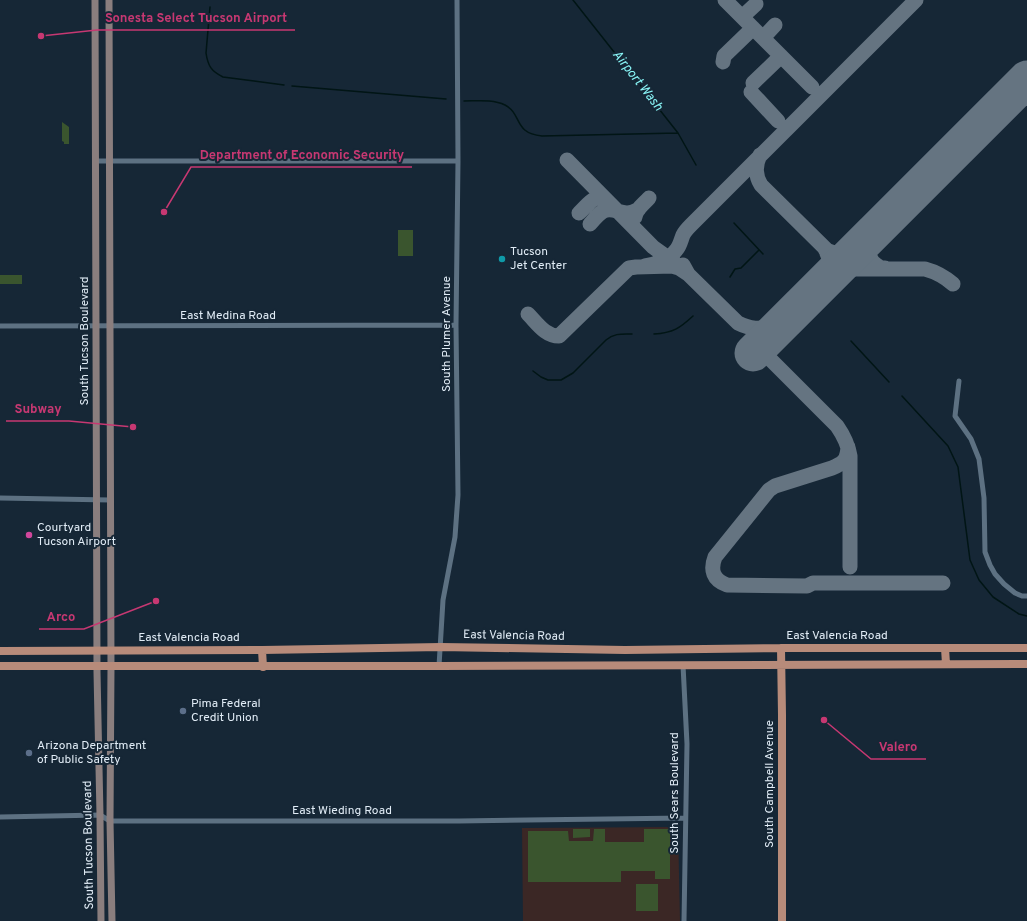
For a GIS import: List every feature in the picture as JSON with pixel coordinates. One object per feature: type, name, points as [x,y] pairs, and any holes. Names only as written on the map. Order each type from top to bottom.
[{"type":"main road","name":"South Tucson Boulevard","points":[[95,0],[97,666],[101,921]]},
{"type":"main road","name":"South Tucson Boulevard","points":[[109,0],[111,650],[110,820],[112,921]]},
{"type":"main road","name":"East Valencia Road","points":[[0,651],[262,650],[441,647],[625,650],[781,648],[1027,648]]},
{"type":"main road","name":"South Campbell Avenue","points":[[781,648],[782,921]]},
{"type":"main road","points":[[945,648],[946,664]]},
{"type":"main road","points":[[262,650],[263,667]]},
{"type":"main road","points":[[0,666],[263,667],[1027,664]]},
{"type":"street","name":"South Plumer Avenue","points":[[439,666],[443,600],[455,537],[458,496],[456,325],[458,161],[457,0]]},
{"type":"street","points":[[95,162],[458,161]]},
{"type":"street","name":"East Medina Road","points":[[0,326],[456,325]]},
{"type":"street","points":[[959,381],[955,416],[971,439],[980,459],[984,498],[985,552],[995,574],[1004,584],[1015,593],[1022,596],[1027,596]]},
{"type":"street","points":[[0,498],[110,500]]},
{"type":"street","name":"South Sears Boulevard","points":[[683,665],[687,744],[684,921]]},
{"type":"street","name":"East Wieding Road","points":[[0,817],[100,815],[110,820],[459,821],[686,818]]},
{"type":"shaded area","points":[[678,827],[680,921],[523,921],[522,828]]},
{"type":"green space","points":[[62,122],[69,127],[69,144],[64,144],[62,141]]},
{"type":"green space","points":[[398,230],[413,230],[413,256],[398,256]]},
{"type":"green space","points":[[0,275],[22,275],[22,284],[0,284]]},
{"type":"green space","points":[[573,829],[590,829],[590,837],[573,838]]},
{"type":"green space","points":[[594,829],[605,829],[605,842],[644,842],[644,829],[670,829],[670,879],[655,879],[655,871],[621,871],[621,882],[528,882],[528,831],[568,831],[569,841],[593,841]]},
{"type":"green space","points":[[636,884],[658,884],[658,911],[636,911]]},
{"type":"waterway","name":"Airport Wash","points":[[573,0],[678,133],[696,165]]},
{"type":"waterway","points":[[210,7],[206,53],[209,65],[213,70],[223,77],[284,85]]},
{"type":"waterway","points":[[292,86],[446,99]]},
{"type":"waterway","points":[[464,101],[490,101],[505,105],[511,109],[522,128],[533,134],[542,136],[678,133]]},
{"type":"waterway","points":[[734,223],[763,254]]},
{"type":"waterway","points":[[730,277],[735,269],[741,268],[759,250]]},
{"type":"waterway","points":[[654,334],[676,329],[693,316]]},
{"type":"waterway","points":[[533,371],[548,380],[561,380],[573,373],[606,340],[612,336],[618,334],[632,334]]},
{"type":"waterway","points":[[851,341],[889,382]]},
{"type":"waterway","points":[[902,396],[948,446],[958,467],[970,560],[979,580],[993,597],[1019,614],[1027,616]]},
{"type":"taxiway","points":[[725,0],[812,87]]},
{"type":"taxiway","points":[[645,266],[654,264],[671,256],[679,246],[689,227],[916,0]]},
{"type":"taxiway","points":[[742,17],[756,4]]},
{"type":"taxiway","points":[[763,38],[775,25]]},
{"type":"taxiway","points":[[723,62],[724,56],[753,28]]},
{"type":"taxiway","points":[[753,83],[781,56]]},
{"type":"taxiway","points":[[751,92],[778,121]]},
{"type":"taxiway","points":[[760,155],[756,170],[761,185],[841,264],[853,269],[925,269],[940,275],[953,284]]},
{"type":"taxiway","points":[[567,160],[653,247],[674,262]]},
{"type":"taxiway","points":[[579,213],[595,199],[602,198],[606,200]]},
{"type":"taxiway","points":[[635,217],[639,209],[649,198]]},
{"type":"taxiway","points":[[590,224],[605,210],[627,213],[639,209]]},
{"type":"taxiway","points":[[872,234],[868,243],[870,256],[875,264],[880,268],[885,268]]},
{"type":"taxiway","points":[[825,249],[842,253],[858,248]]},
{"type":"taxiway","points":[[825,249],[829,264],[827,279]]},
{"type":"taxiway","points":[[683,265],[688,274],[738,323],[754,328],[780,326]]},
{"type":"taxiway","points":[[528,314],[545,331],[559,336],[629,268],[672,266],[679,268],[688,274]]},
{"type":"taxiway","points":[[758,347],[837,426],[845,440],[850,456],[850,567]]},
{"type":"taxiway","points":[[848,447],[846,458],[832,468],[775,486],[769,490],[715,557],[713,570],[716,577],[722,583],[727,585],[807,586],[813,583],[943,583]]},
{"type":"runway","points":[[753,353],[1027,79]]},
{"type":"place","name":"Sonesta Select Tucson Airport","points":[[41,36]]},
{"type":"place","name":"Department of Economic Security","points":[[164,212]]},
{"type":"place","name":"Tucson Jet Center","points":[[502,259]]},
{"type":"place","name":"Subway","points":[[133,427]]},
{"type":"place","name":"Courtyard Tucson Airport","points":[[29,535]]},
{"type":"place","name":"Arco","points":[[156,601]]},
{"type":"place","name":"Pima Federal Credit Union","points":[[183,711]]},
{"type":"place","name":"Valero","points":[[824,720]]},
{"type":"place","name":"Arizona Department of Public Safety","points":[[29,753]]}]
